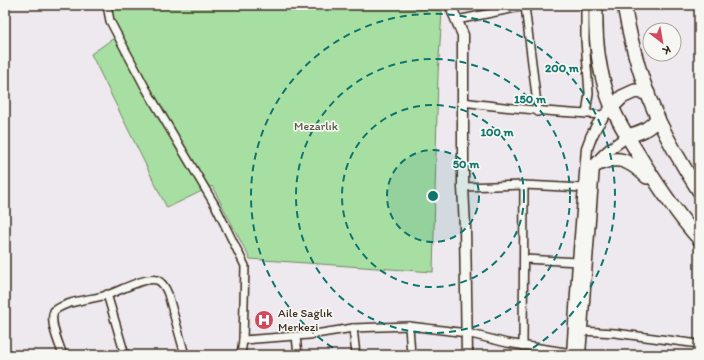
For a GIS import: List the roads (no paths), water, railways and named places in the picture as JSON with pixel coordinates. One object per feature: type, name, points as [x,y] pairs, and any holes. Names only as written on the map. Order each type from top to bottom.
[{"type":"highway","points":[[596,5],[597,45],[605,88],[607,111],[628,136],[659,187],[682,220],[699,239]]},
{"type":"highway","points":[[624,5],[637,62],[648,94],[658,118],[677,155],[699,191]]},
{"type":"highway","points":[[607,111],[622,98],[635,91],[648,94]]},
{"type":"highway","points":[[628,136],[641,132],[650,127],[658,118]]},
{"type":"highway","points":[[594,166],[614,159],[624,160],[635,165],[659,187]]},
{"type":"main road","points":[[450,5],[463,35],[463,187],[467,355]]},
{"type":"main road","points":[[575,354],[578,262],[587,148],[591,137],[607,111]]},
{"type":"main road","points":[[575,354],[582,331],[594,166],[615,144],[628,136]]},
{"type":"street","points":[[107,5],[110,21],[145,87],[216,208],[245,266],[243,340],[241,355]]},
{"type":"street","points":[[457,20],[528,5],[538,112]]},
{"type":"street","points":[[585,5],[585,40],[589,93],[586,114]]},
{"type":"street","points":[[463,102],[538,112],[586,114],[607,111]]},
{"type":"street","points":[[523,346],[525,259],[524,185]]},
{"type":"street","points":[[463,187],[524,185],[584,188]]},
{"type":"street","points":[[525,259],[578,262]]},
{"type":"street","points":[[63,355],[54,327],[52,315],[54,311],[68,304],[107,294],[147,281],[156,280],[164,286],[168,294],[185,355]]},
{"type":"street","points":[[107,294],[125,355]]},
{"type":"street","points":[[243,340],[296,336],[353,328],[409,326],[467,333],[507,343],[575,354]]},
{"type":"street","points":[[409,326],[411,355]]},
{"type":"street","points":[[353,328],[356,355]]},
{"type":"street","points":[[582,331],[615,333],[699,344]]},
{"type":"street","points":[[296,336],[298,355]]},
{"type":"street","points":[[699,347],[699,355]]},
{"type":"railway","points":[[697,5],[699,23]]},
{"type":"place","name":"Aile Sağlık Merkezi","points":[[264,320]]},
{"type":"park label","name":"Mezarlık","points":[[316,126]]}]
